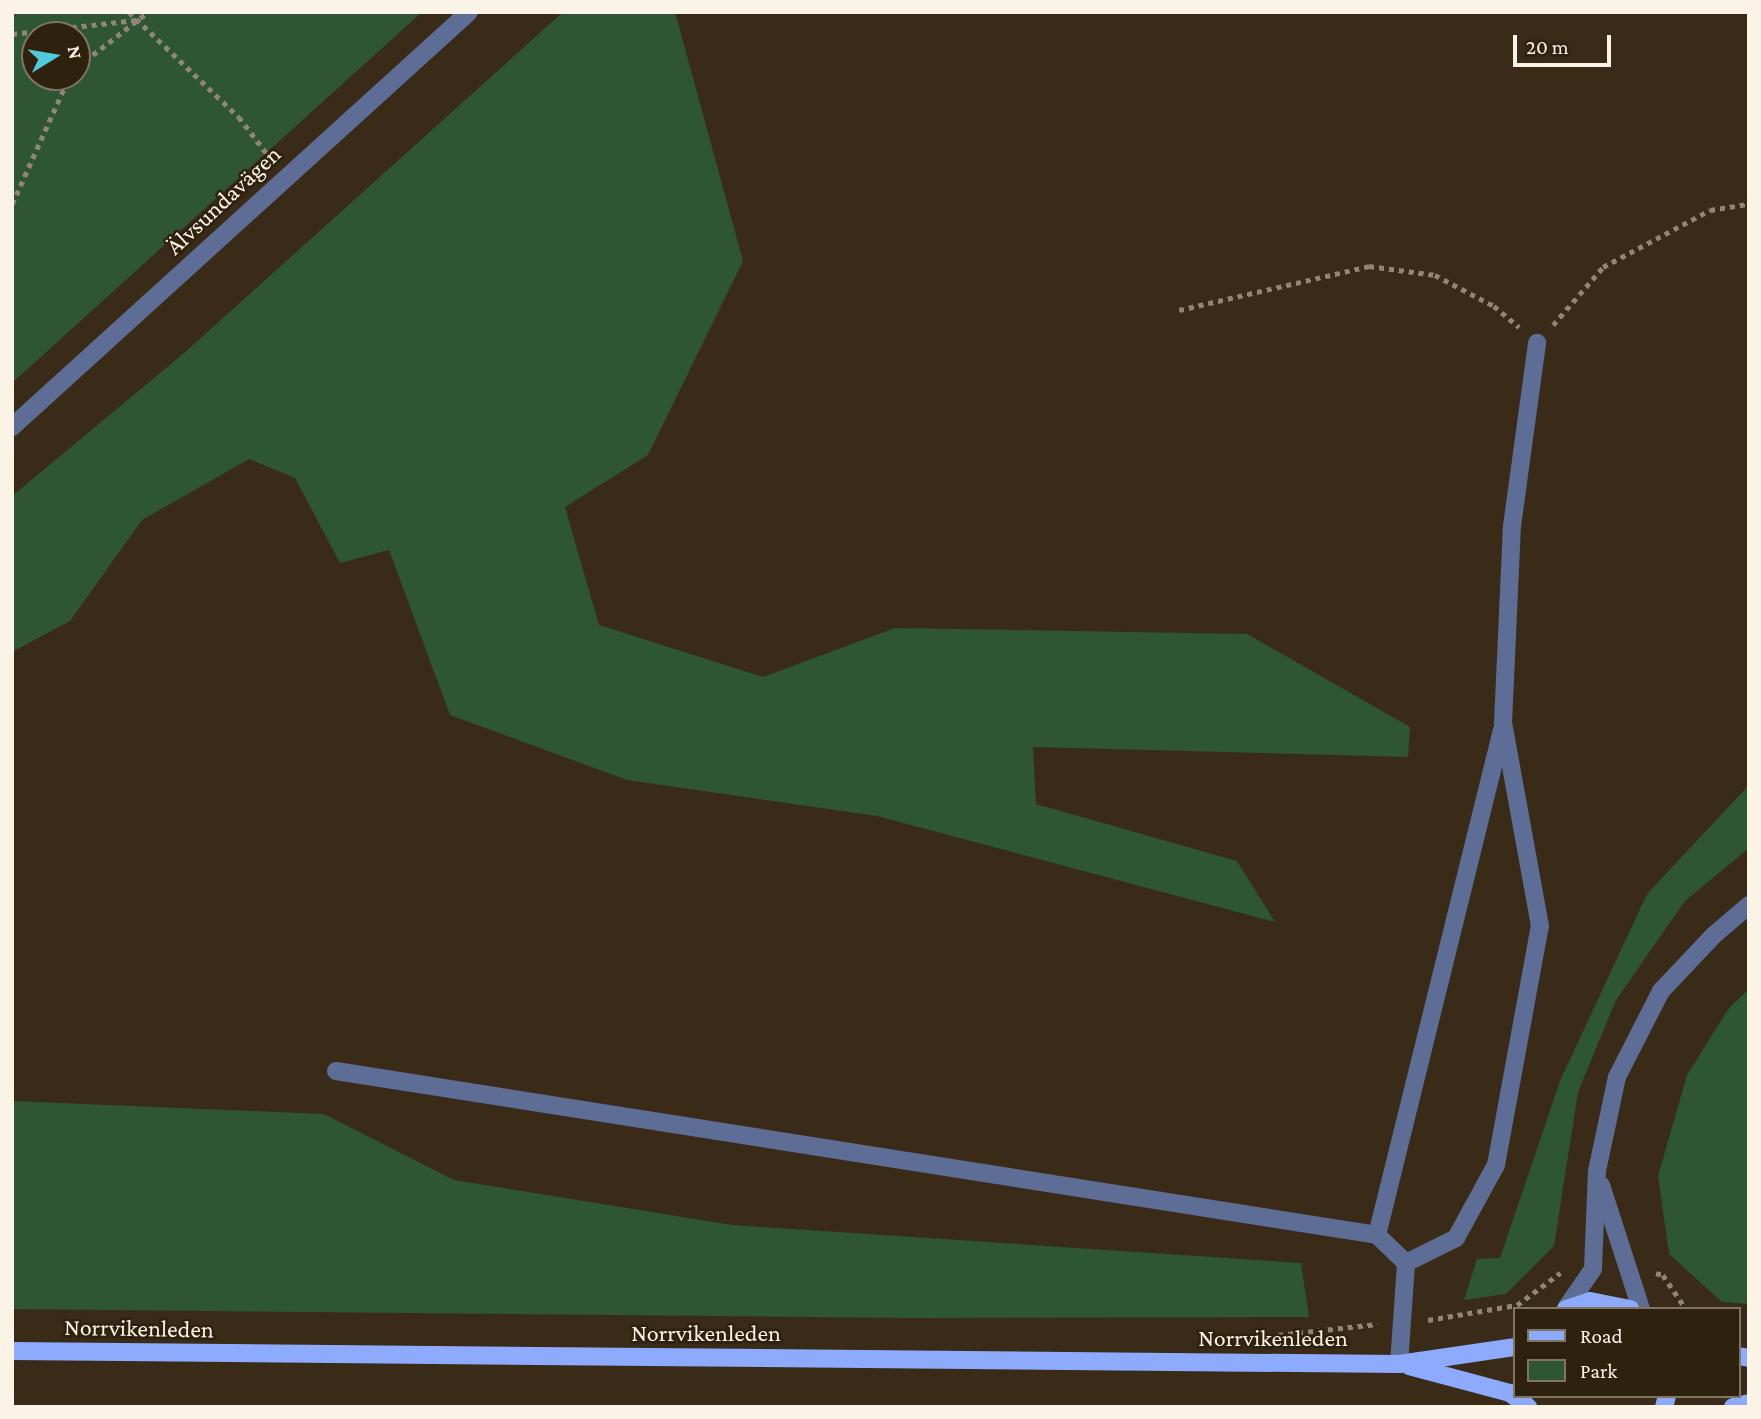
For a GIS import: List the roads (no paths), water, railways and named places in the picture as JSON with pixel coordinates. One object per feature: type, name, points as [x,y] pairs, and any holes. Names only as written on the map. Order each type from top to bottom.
[{"type":"main road","points":[[1572,1307],[1590,1301],[1620,1307]]},
{"type":"main road","name":"Norrvikenleden","points":[[12,1351],[1399,1364],[1512,1347]]},
{"type":"main road","name":"Norrvikenleden","points":[[1399,1364],[1512,1395]]},
{"type":"main road","points":[[1732,1407],[1749,1403]]},
{"type":"street","name":"Älvsundavägen","points":[[12,427],[284,176],[469,12]]},
{"type":"street","points":[[1377,1235],[1503,723],[1512,526],[1537,343]]},
{"type":"street","points":[[1406,1263],[1456,1238],[1496,1165],[1540,926],[1503,723]]},
{"type":"street","points":[[1567,1307],[1594,1269],[1597,1171],[1616,1077],[1661,990],[1714,935],[1749,905]]},
{"type":"street","points":[[336,1071],[1377,1235],[1406,1263],[1399,1364]]},
{"type":"street","points":[[1597,1171],[1640,1307]]}]
